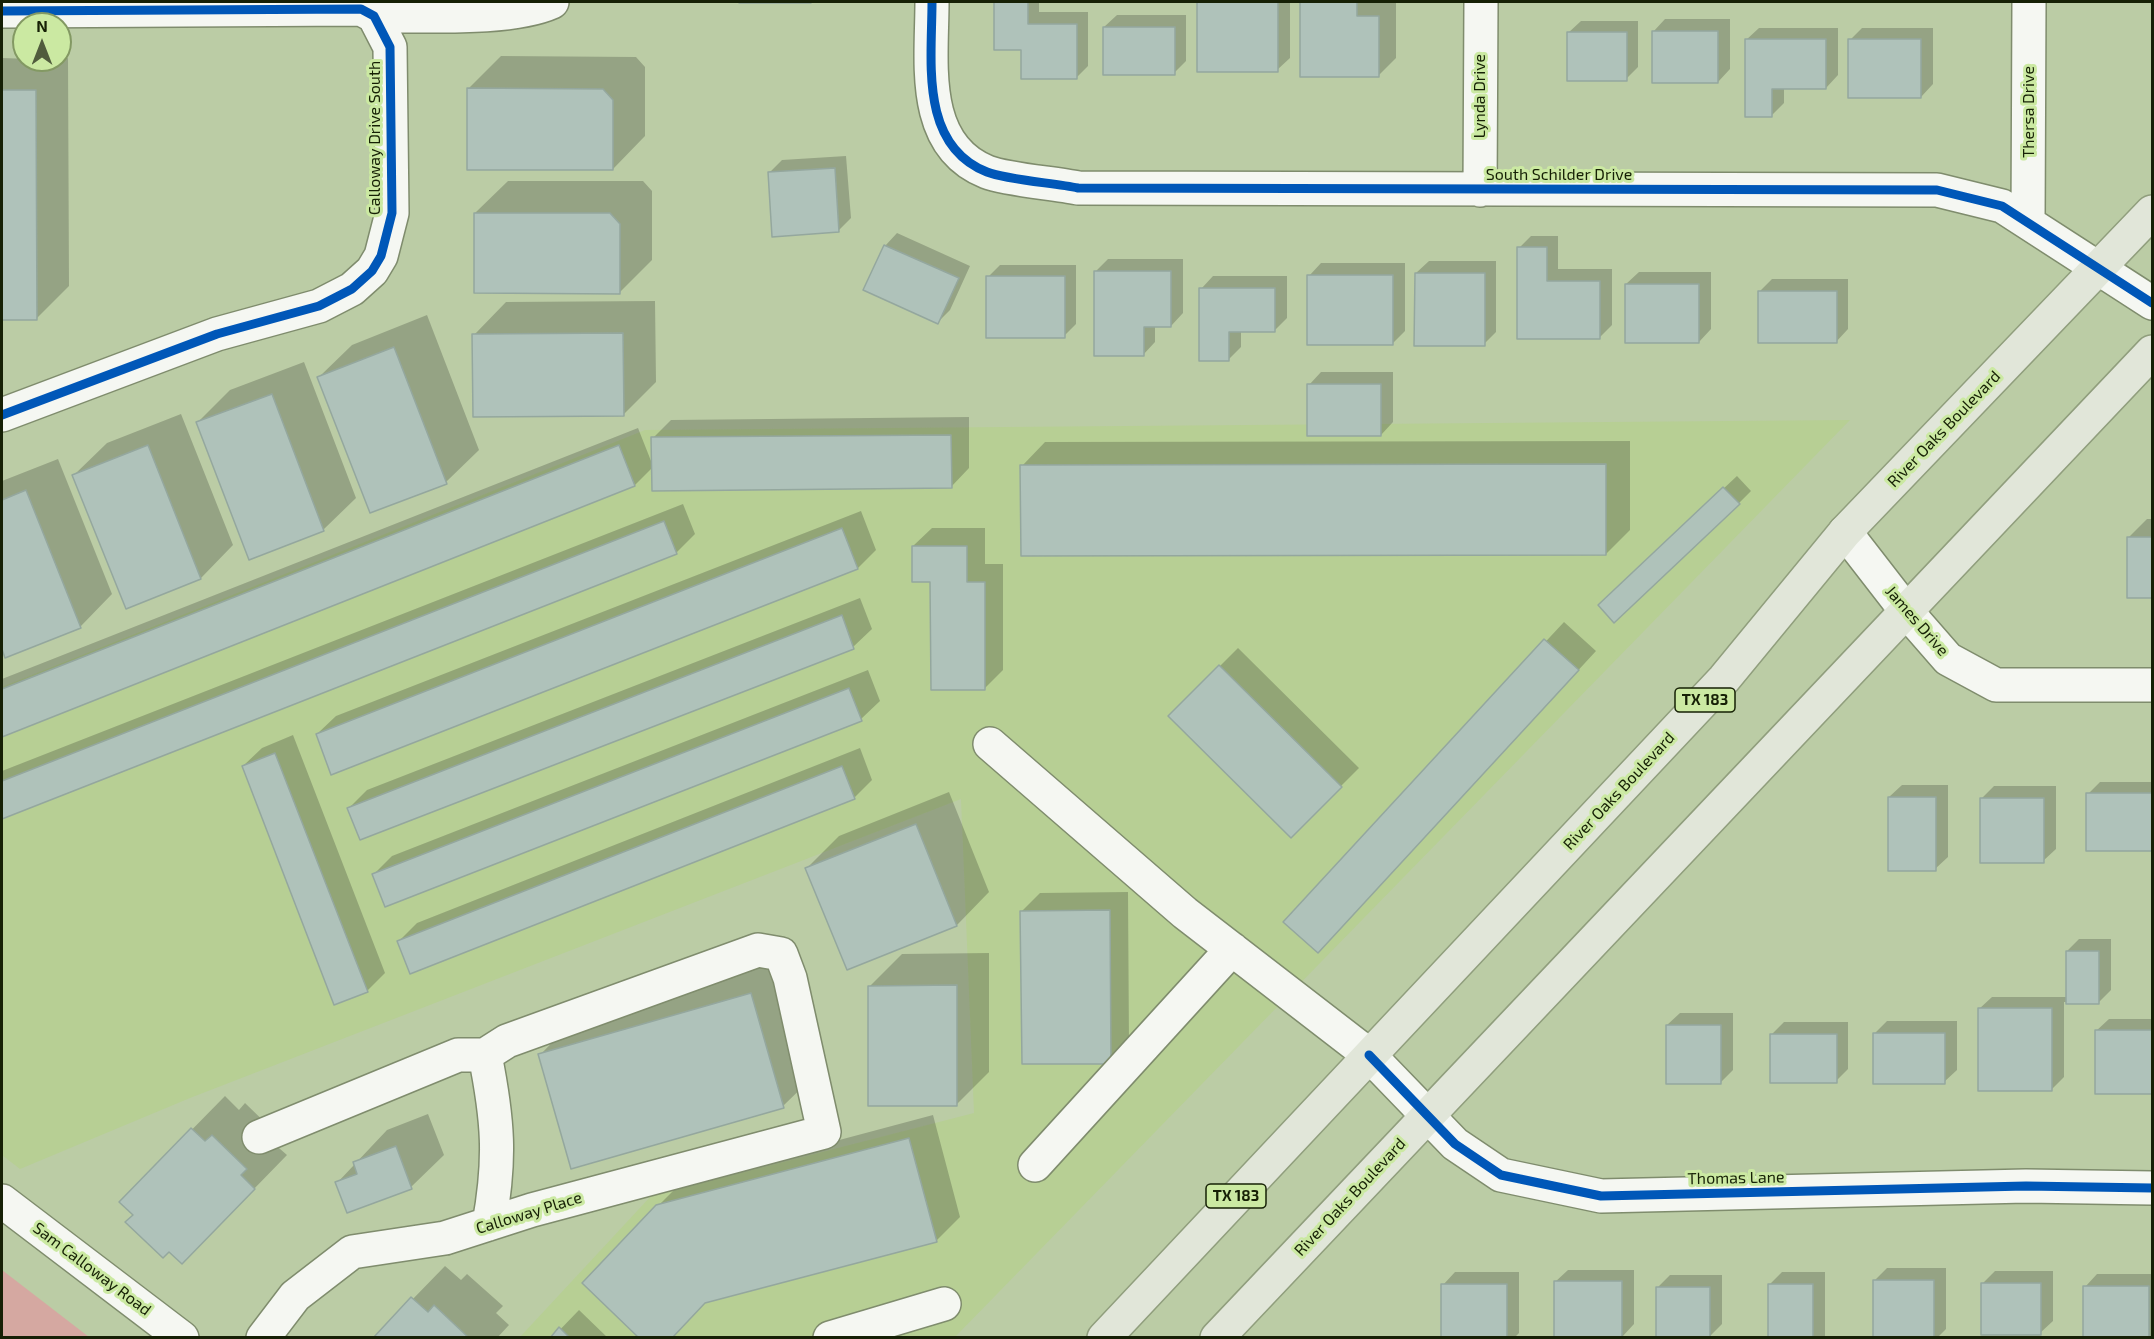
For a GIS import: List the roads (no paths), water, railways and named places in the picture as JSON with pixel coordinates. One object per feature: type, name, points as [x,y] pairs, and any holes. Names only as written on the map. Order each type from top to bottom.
[{"type":"main road","name":"River Oaks Boulevard","points":[[1104,1338],[1725,679],[1845,532],[2152,212]]},
{"type":"main road","name":"River Oaks Boulevard","points":[[1217,1338],[2152,352]]},
{"type":"street","points":[[2,11],[361,9],[374,16],[503,14],[541,7],[552,2]]},
{"type":"street","name":"South Schilder Drive","points":[[932,2],[933,105],[948,141],[957,153],[987,172],[1078,188],[1937,190],[2002,206],[2152,303]]},
{"type":"street","name":"Lynda Drive","points":[[1480,190],[1481,2]]},
{"type":"street","name":"Thersa Drive","points":[[2028,222],[2029,2]]},
{"type":"street","name":"Calloway Drive South","points":[[2,415],[217,334],[319,306],[351,289],[372,271],[381,256],[392,213],[390,47],[374,16]]},
{"type":"street","name":"James Drive","points":[[1845,532],[1907,612],[1948,659],[1996,685],[2152,685]]},
{"type":"street","name":"Thomas Lane","points":[[990,744],[1185,913],[1369,1055],[1455,1144],[1502,1175],[1601,1196],[2026,1186],[2152,1188]]},
{"type":"street","points":[[1035,1165],[1232,949]]},
{"type":"street","name":"Calloway Place","points":[[263,1338],[296,1296],[351,1252],[445,1238],[532,1210],[824,1132],[790,978],[781,954],[758,950],[507,1041],[485,1055]]},
{"type":"street","points":[[259,1137],[458,1055],[485,1055],[498,1142],[496,1187],[489,1224]]},
{"type":"street","name":"Sam Calloway Road","points":[[2,1202],[182,1338]]},
{"type":"street","points":[[844,1336],[944,1304]]}]
